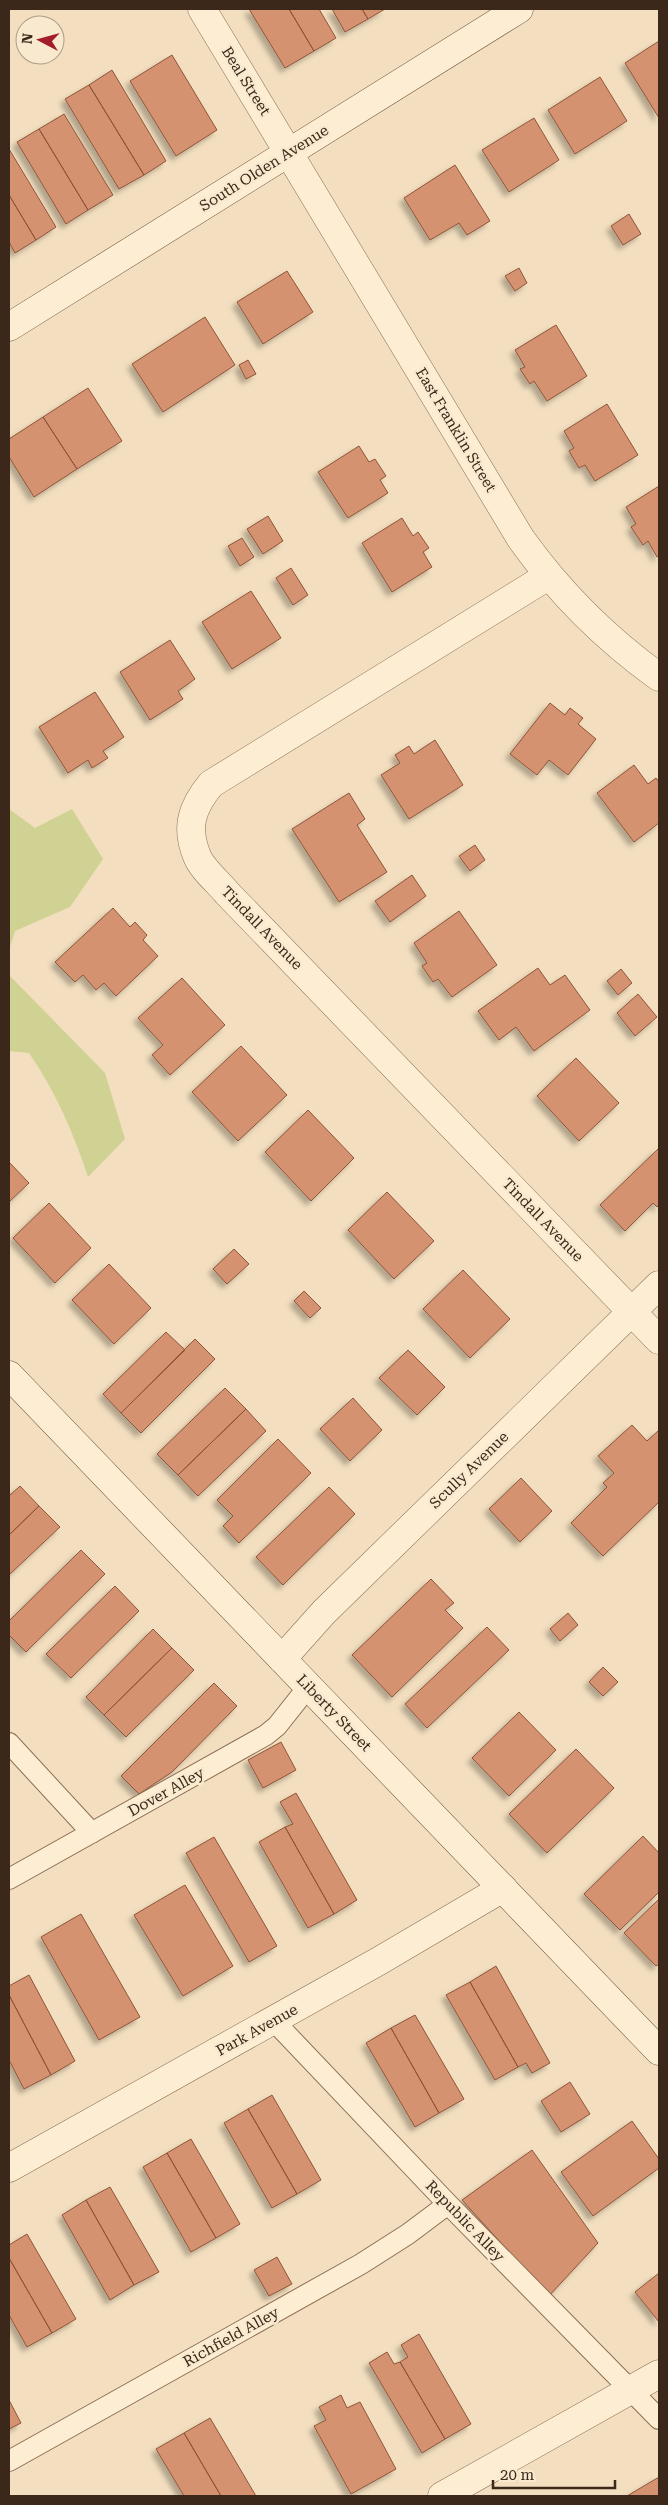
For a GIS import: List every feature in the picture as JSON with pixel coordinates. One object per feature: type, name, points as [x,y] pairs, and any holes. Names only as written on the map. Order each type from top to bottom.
[{"type":"street","name":"Beal Street","points":[[202,9],[290,152]]},
{"type":"street","name":"South Olden Avenue","points":[[9,327],[519,9]]},
{"type":"street","name":"East Franklin Street","points":[[290,152],[521,539],[548,576],[627,654],[659,677]]},
{"type":"street","name":"Tindall Avenue","points":[[548,576],[211,784],[197,800],[190,822],[198,857],[227,893],[659,1340]]},
{"type":"street","name":"Scully Avenue","points":[[282,1659],[345,1592],[659,1285]]},
{"type":"street","name":"Liberty Street","points":[[9,1375],[659,2051]]},
{"type":"street","name":"Park Avenue","points":[[9,2168],[503,1888]]},
{"type":"street","points":[[442,2496],[659,2374]]},
{"type":"lane","name":"Dover Alley","points":[[9,1879],[266,1735],[277,1726],[308,1687]]},
{"type":"lane","points":[[9,1743],[92,1833]]},
{"type":"lane","name":"Republic Alley","points":[[273,2020],[448,2204],[659,2419]]},
{"type":"lane","name":"Richfield Alley","points":[[9,2461],[361,2264],[408,2234],[448,2204]]},
{"type":"green space","points":[[9,809],[35,828],[72,809],[103,859],[70,907],[15,931],[9,950]]},
{"type":"green space","points":[[9,975],[105,1073],[125,1139],[88,1177],[63,1113],[48,1082],[29,1053],[9,1051]]},
{"type":"building","points":[[249,9],[289,9],[314,51],[285,68]]},
{"type":"building","points":[[289,9],[319,9],[336,38],[314,51]]},
{"type":"building","points":[[332,9],[362,9],[368,19],[345,32]]},
{"type":"building","points":[[362,9],[385,9],[368,19]]},
{"type":"building","points":[[659,41],[659,118],[625,63]]},
{"type":"building","points":[[172,55],[217,130],[176,156],[130,81]]},
{"type":"building","points":[[112,70],[166,161],[144,175],[89,85]]},
{"type":"building","points":[[600,77],[627,121],[575,154],[548,110]]},
{"type":"building","points":[[89,85],[144,175],[119,189],[65,99]]},
{"type":"building","points":[[64,114],[113,195],[88,210],[39,129]]},
{"type":"building","points":[[534,118],[559,160],[509,192],[482,150]]},
{"type":"building","points":[[39,129],[88,210],[66,224],[17,142]]},
{"type":"building","points":[[9,149],[56,227],[36,240],[9,195]]},
{"type":"building","points":[[455,165],[490,221],[467,235],[459,223],[430,240],[404,198]]},
{"type":"building","points":[[9,195],[36,240],[15,253],[9,242]]},
{"type":"building","points":[[629,214],[641,234],[623,245],[611,226]]},
{"type":"building","points":[[519,268],[527,283],[515,291],[505,276]]},
{"type":"building","points":[[287,271],[313,312],[263,344],[237,302]]},
{"type":"building","points":[[205,317],[235,365],[163,412],[132,364]]},
{"type":"building","points":[[556,325],[587,376],[547,401],[534,381],[530,384],[520,369],[525,367],[515,350]]},
{"type":"building","points":[[248,360],[256,374],[246,379],[239,365]]},
{"type":"building","points":[[88,388],[122,441],[77,469],[43,417]]},
{"type":"building","points":[[607,404],[638,455],[595,481],[585,465],[579,468],[569,451],[574,448],[564,431]]},
{"type":"building","points":[[43,417],[77,469],[34,497],[9,457],[9,439]]},
{"type":"building","points":[[359,446],[369,462],[375,459],[386,476],[380,480],[388,493],[348,518],[318,472]]},
{"type":"building","points":[[659,486],[659,556],[657,557],[648,541],[643,545],[631,527],[636,524],[626,507]]},
{"type":"building","points":[[268,516],[283,541],[263,554],[247,529]]},
{"type":"building","points":[[402,518],[413,536],[418,532],[429,548],[423,552],[432,567],[392,592],[362,543]]},
{"type":"building","points":[[242,538],[254,557],[240,566],[228,546]]},
{"type":"building","points":[[291,568],[308,595],[293,605],[276,578]]},
{"type":"building","points":[[251,591],[281,638],[232,669],[202,622]]},
{"type":"building","points":[[170,640],[195,679],[178,691],[183,699],[150,720],[120,672]]},
{"type":"building","points":[[95,692],[124,737],[103,751],[108,758],[92,768],[88,760],[68,773],[39,727]]},
{"type":"building","points":[[550,703],[565,715],[570,708],[583,718],[578,724],[596,739],[568,775],[549,760],[537,775],[510,754]]},
{"type":"building","points":[[435,740],[463,785],[409,819],[381,775],[400,763],[395,755],[409,746],[414,754]]},
{"type":"building","points":[[634,765],[648,784],[656,778],[659,782],[659,823],[634,842],[597,793]]},
{"type":"building","points":[[349,793],[365,819],[357,825],[387,872],[339,902],[292,829]]},
{"type":"building","points":[[475,845],[485,860],[470,871],[459,856]]},
{"type":"building","points":[[412,875],[426,896],[390,922],[375,901]]},
{"type":"building","points":[[113,908],[130,927],[135,922],[147,935],[143,940],[158,956],[116,996],[104,983],[96,990],[83,975],[75,982],[55,962]]},
{"type":"building","points":[[459,911],[497,965],[452,997],[438,979],[433,982],[422,966],[427,963],[414,943]]},
{"type":"building","points":[[538,968],[550,985],[565,975],[590,1010],[534,1051],[516,1027],[499,1040],[478,1011]]},
{"type":"building","points":[[621,969],[632,983],[618,995],[607,981]]},
{"type":"building","points":[[182,978],[225,1025],[170,1075],[152,1055],[163,1045],[138,1018]]},
{"type":"building","points":[[638,994],[657,1017],[635,1036],[617,1013]]},
{"type":"building","points":[[241,1046],[287,1095],[238,1141],[192,1092]]},
{"type":"building","points":[[576,1058],[619,1103],[579,1141],[537,1096]]},
{"type":"building","points":[[308,1110],[354,1158],[311,1201],[265,1152]]},
{"type":"building","points":[[659,1148],[659,1204],[657,1207],[653,1203],[625,1231],[600,1205]]},
{"type":"building","points":[[9,1162],[29,1183],[9,1202]]},
{"type":"building","points":[[387,1192],[434,1241],[394,1279],[348,1230]]},
{"type":"building","points":[[49,1203],[91,1248],[55,1283],[13,1238]]},
{"type":"building","points":[[234,1249],[249,1264],[227,1284],[213,1269]]},
{"type":"building","points":[[109,1264],[151,1308],[114,1344],[72,1300]]},
{"type":"building","points":[[463,1270],[510,1319],[470,1358],[423,1309]]},
{"type":"building","points":[[304,1291],[321,1308],[310,1318],[294,1301]]},
{"type":"building","points":[[166,1332],[185,1350],[121,1413],[103,1394]]},
{"type":"building","points":[[195,1339],[215,1359],[141,1433],[121,1413]]},
{"type":"building","points":[[408,1350],[445,1387],[417,1415],[379,1378]]},
{"type":"building","points":[[225,1388],[246,1409],[178,1475],[157,1454]]},
{"type":"building","points":[[353,1398],[382,1430],[350,1461],[320,1429]]},
{"type":"building","points":[[246,1409],[266,1431],[198,1496],[178,1475]]},
{"type":"building","points":[[632,1425],[647,1441],[659,1430],[659,1502],[603,1556],[571,1523],[607,1487],[603,1483],[614,1473],[598,1456]]},
{"type":"building","points":[[278,1439],[311,1473],[239,1543],[223,1526],[233,1516],[217,1500]]},
{"type":"building","points":[[521,1478],[552,1511],[520,1542],[489,1509]]},
{"type":"building","points":[[20,1486],[39,1506],[9,1535],[9,1496]]},
{"type":"building","points":[[329,1487],[355,1514],[283,1585],[256,1557]]},
{"type":"building","points":[[39,1506],[60,1527],[9,1575],[9,1535]]},
{"type":"building","points":[[81,1550],[105,1574],[26,1652],[9,1635],[9,1621]]},
{"type":"building","points":[[431,1579],[454,1603],[445,1610],[463,1628],[392,1697],[352,1655]]},
{"type":"building","points":[[115,1586],[139,1611],[71,1678],[46,1654]]},
{"type":"building","points":[[568,1613],[578,1625],[560,1641],[550,1629]]},
{"type":"building","points":[[487,1627],[509,1650],[427,1728],[405,1704]]},
{"type":"building","points":[[153,1629],[172,1648],[104,1715],[86,1697]]},
{"type":"building","points":[[172,1648],[194,1670],[126,1737],[104,1715]]},
{"type":"building","points":[[603,1667],[618,1682],[603,1696],[589,1682]]},
{"type":"building","points":[[214,1683],[237,1706],[172,1772],[139,1794],[121,1776]]},
{"type":"building","points":[[519,1712],[556,1750],[509,1796],[472,1758]]},
{"type":"building","points":[[281,1742],[296,1770],[263,1788],[248,1760]]},
{"type":"building","points":[[576,1749],[614,1788],[547,1853],[509,1814]]},
{"type":"building","points":[[296,1793],[357,1900],[334,1914],[285,1827],[293,1824],[280,1802]]},
{"type":"building","points":[[285,1827],[334,1914],[308,1928],[259,1842]]},
{"type":"building","points":[[643,1836],[659,1853],[659,1892],[620,1930],[584,1894]]},
{"type":"building","points":[[214,1837],[277,1946],[249,1962],[186,1853]]},
{"type":"building","points":[[185,1885],[233,1966],[183,1996],[134,1915]]},
{"type":"building","points":[[659,1899],[659,1964],[656,1966],[624,1933]]},
{"type":"building","points":[[81,1914],[140,2017],[99,2040],[41,1937]]},
{"type":"building","points":[[496,1966],[550,2063],[532,2073],[526,2063],[518,2067],[470,1982]]},
{"type":"building","points":[[29,1975],[75,2061],[51,2075],[9,1995],[9,1986]]},
{"type":"building","points":[[470,1982],[518,2067],[495,2080],[446,1995]]},
{"type":"building","points":[[9,1995],[51,2075],[24,2089],[9,2060]]},
{"type":"building","points":[[415,2015],[464,2099],[439,2113],[391,2028]]},
{"type":"building","points":[[391,2028],[439,2113],[415,2127],[366,2043]]},
{"type":"building","points":[[570,2082],[590,2114],[561,2132],[541,2101]]},
{"type":"building","points":[[272,2095],[321,2180],[297,2194],[248,2109]]},
{"type":"building","points":[[248,2109],[297,2194],[272,2208],[224,2123]]},
{"type":"building","points":[[632,2121],[659,2159],[659,2168],[593,2216],[561,2172]]},
{"type":"building","points":[[191,2139],[240,2224],[216,2238],[167,2153]]},
{"type":"building","points":[[532,2150],[598,2243],[549,2296],[462,2200]]},
{"type":"building","points":[[167,2153],[216,2238],[191,2252],[143,2167]]},
{"type":"building","points":[[110,2187],[159,2272],[134,2285],[86,2200]]},
{"type":"building","points":[[86,2200],[134,2285],[110,2300],[62,2215]]},
{"type":"building","points":[[27,2234],[76,2319],[52,2333],[9,2258],[9,2245]]},
{"type":"building","points":[[277,2257],[292,2284],[269,2296],[254,2270]]},
{"type":"building","points":[[9,2258],[52,2333],[27,2347],[9,2315]]},
{"type":"building","points":[[659,2273],[659,2322],[635,2292]]},
{"type":"building","points":[[419,2334],[471,2424],[445,2439],[400,2362],[408,2357],[401,2345]]},
{"type":"building","points":[[387,2352],[394,2364],[400,2362],[445,2439],[422,2453],[369,2363]]},
{"type":"building","points":[[341,2395],[347,2408],[360,2402],[396,2469],[351,2494],[314,2426],[326,2420],[319,2407]]},
{"type":"building","points":[[9,2400],[21,2423],[9,2429]]},
{"type":"building","points":[[210,2418],[256,2496],[221,2496],[184,2433]]},
{"type":"building","points":[[184,2433],[221,2496],[184,2496],[156,2449]]},
{"type":"building","points":[[659,2477],[659,2496],[627,2496]]}]
